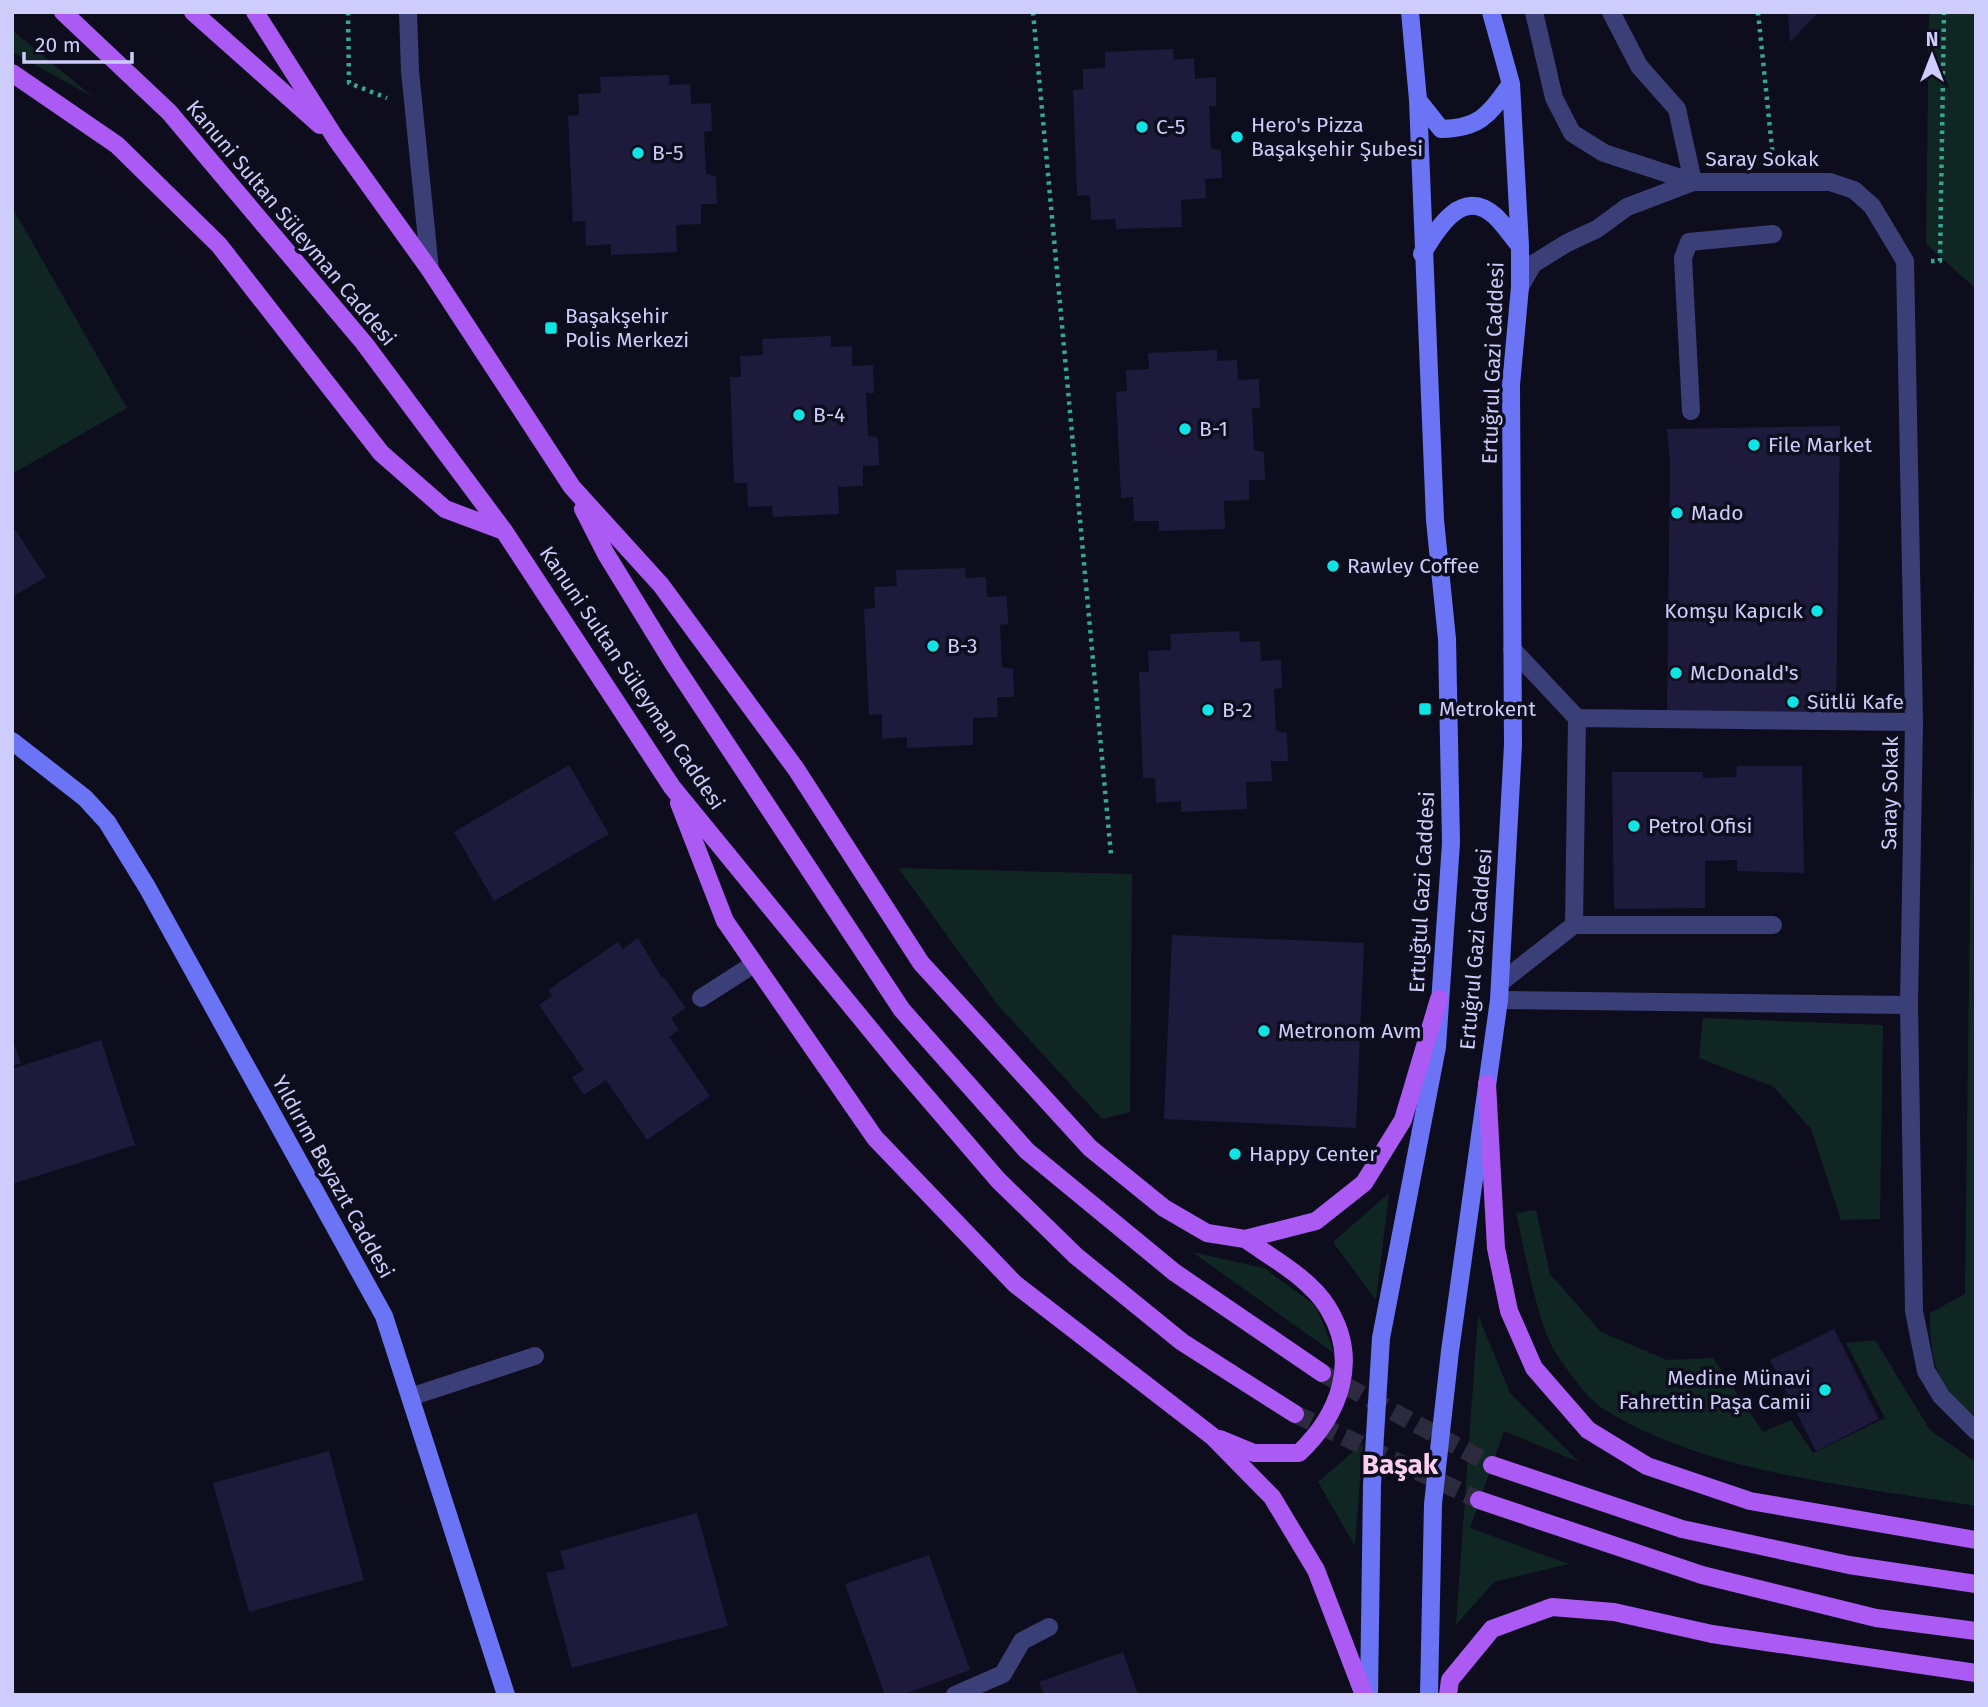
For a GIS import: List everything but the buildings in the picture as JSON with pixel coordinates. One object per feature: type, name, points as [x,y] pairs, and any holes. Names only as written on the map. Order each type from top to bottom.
[{"type":"main road","name":"Kanuni Sultan Süleyman Caddesi","points":[[62,12],[169,112],[364,343],[504,531],[673,786],[901,1067],[998,1180],[1076,1256],[1182,1342],[1295,1413]]},
{"type":"main road","points":[[193,12],[336,139]]},
{"type":"main road","points":[[255,12],[336,139],[430,270],[572,487],[661,585],[796,769],[921,963],[1090,1148],[1172,1213],[1207,1233],[1245,1239],[1316,1221],[1364,1183],[1403,1120],[1439,999]]},
{"type":"main road","name":"Ertuğtul Gazi Caddesi","points":[[1366,1695],[1372,1485],[1381,1338],[1437,1047],[1451,843],[1447,639],[1435,520],[1422,254],[1418,100],[1410,12]]},
{"type":"main road","name":"Ertuğrul Gazi Caddesi","points":[[1429,1695],[1433,1504],[1500,991],[1513,745],[1511,385],[1520,287],[1520,246],[1511,84],[1491,12]]},
{"type":"main road","points":[[12,73],[117,145],[219,245],[382,453],[445,509],[504,531]]},
{"type":"main road","points":[[1418,100],[1441,129],[1462,128],[1486,118],[1511,84]]},
{"type":"main road","points":[[1422,254],[1446,217],[1467,207],[1482,209],[1495,216],[1520,246]]},
{"type":"main road","name":"Kanuni Sultan Süleyman Caddesi","points":[[572,487],[606,554],[673,663],[902,1010],[1027,1151],[1174,1272],[1322,1373]]},
{"type":"main road","name":"Yıldırım Beyazıt Caddesi","points":[[12,741],[85,799],[107,822],[147,887],[384,1316],[506,1695]]},
{"type":"main road","points":[[673,786],[724,921],[875,1138],[1015,1284],[1212,1436],[1272,1497],[1316,1570],[1366,1695]]},
{"type":"main road","points":[[1487,1084],[1496,1248],[1509,1311],[1534,1368],[1588,1430],[1647,1466],[1750,1501],[1976,1540]]},
{"type":"main road","points":[[1212,1436],[1254,1453],[1299,1453],[1319,1434],[1337,1399],[1344,1374],[1345,1348],[1328,1306],[1301,1280],[1245,1239]]},
{"type":"main road","points":[[1492,1465],[1682,1529],[1849,1565],[1976,1584]]},
{"type":"main road","points":[[1479,1500],[1702,1575],[1876,1618],[1976,1631]]},
{"type":"main road","points":[[1448,1695],[1450,1680],[1492,1629],[1552,1607],[1614,1612],[1712,1634],[1976,1673]]},
{"type":"street","points":[[408,12],[414,108],[430,270]]},
{"type":"street","points":[[1534,12],[1554,98],[1572,133],[1604,153],[1693,182]]},
{"type":"street","points":[[1611,12],[1639,65],[1677,109],[1693,182]]},
{"type":"street","points":[[1520,287],[1533,264],[1567,243],[1597,229],[1627,207],[1693,182]]},
{"type":"street","name":"Saray Sokak","points":[[1693,182],[1830,182],[1854,190],[1872,206],[1905,261],[1914,722],[1909,1005],[1914,1311],[1919,1347],[1926,1371],[1941,1396],[1976,1431]]},
{"type":"street","points":[[1691,411],[1683,258],[1689,242],[1773,234]]},
{"type":"street","points":[[1513,649],[1577,718],[1574,925]]},
{"type":"street","points":[[1577,718],[1914,722]]},
{"type":"street","points":[[1500,991],[1574,925],[1773,925]]},
{"type":"street","points":[[701,998],[754,964]]},
{"type":"street","points":[[1500,991],[1909,1005]]},
{"type":"street","points":[[410,1397],[535,1356]]},
{"type":"street","points":[[959,1694],[1003,1674],[1022,1641],[1049,1627]]},
{"type":"path","points":[[348,12],[349,83],[414,108]]},
{"type":"path","points":[[1034,12],[1111,855]]},
{"type":"path","points":[[1758,12],[1775,182]]},
{"type":"path","points":[[1905,261],[1940,261],[1944,12]]},
{"type":"green space","points":[[1929,12],[1976,12],[1976,289],[1926,244]]},
{"type":"green space","points":[[12,30],[93,97],[12,52]]},
{"type":"green space","points":[[12,207],[127,408],[12,474]]},
{"type":"green space","points":[[1976,423],[1976,1416],[1952,1395],[1943,1383],[1931,1345],[1930,1313],[1965,1294]]},
{"type":"green space","points":[[898,868],[1132,874],[1130,1112],[1102,1119],[997,1004]]},
{"type":"green space","points":[[1703,1018],[1883,1025],[1880,1219],[1841,1220],[1811,1129],[1774,1087],[1699,1058]]},
{"type":"green space","points":[[1389,1193],[1376,1300],[1333,1242]]},
{"type":"green space","points":[[1536,1210],[1550,1274],[1601,1332],[1667,1360],[1713,1358],[1763,1432],[1791,1420],[1813,1453],[1885,1418],[1846,1343],[1875,1340],[1930,1430],[1976,1462],[1976,1506],[1833,1484],[1734,1463],[1643,1430],[1596,1404],[1557,1355],[1544,1326],[1532,1287],[1516,1213]]},
{"type":"green space","points":[[1192,1252],[1264,1268],[1316,1306],[1335,1354]]},
{"type":"green space","points":[[1478,1315],[1510,1393],[1579,1462],[1504,1431],[1470,1528],[1569,1564],[1494,1582],[1456,1625]]},
{"type":"green space","points":[[1363,1443],[1355,1546],[1318,1482]]},
{"type":"tunnel","points":[[1322,1373],[1492,1465]]},
{"type":"tunnel","points":[[1295,1414],[1479,1500]]},
{"type":"place","name":"C-5","points":[[1142,127]]},
{"type":"place","name":"Hero's Pizza Başakşehir Şubesi","points":[[1237,137]]},
{"type":"place","name":"B-5","points":[[638,153]]},
{"type":"place","name":"Başakşehir Polis Merkezi","points":[[551,328]]},
{"type":"place","name":"B-4","points":[[799,415]]},
{"type":"place","name":"B-1","points":[[1185,429]]},
{"type":"place","name":"File Market","points":[[1754,445]]},
{"type":"place","name":"Mado","points":[[1677,513]]},
{"type":"place","name":"Rawley Coffee","points":[[1333,566]]},
{"type":"place","name":"Komşu Kapıcık","points":[[1817,611]]},
{"type":"place","name":"B-3","points":[[933,646]]},
{"type":"place","name":"McDonald's","points":[[1676,673]]},
{"type":"place","name":"Sütlü Kafe","points":[[1793,702]]},
{"type":"place","name":"Metrokent","points":[[1425,709]]},
{"type":"place","name":"B-2","points":[[1208,710]]},
{"type":"place","name":"Petrol Ofisi","points":[[1634,826]]},
{"type":"place","name":"Metronom Avm","points":[[1264,1031]]},
{"type":"place","name":"Happy Center","points":[[1235,1154]]},
{"type":"place","name":"Medine Münavi Fahrettin Paşa Camii","points":[[1825,1390]]},
{"type":"district","name":"Başak","points":[[1400,1464]]}]
